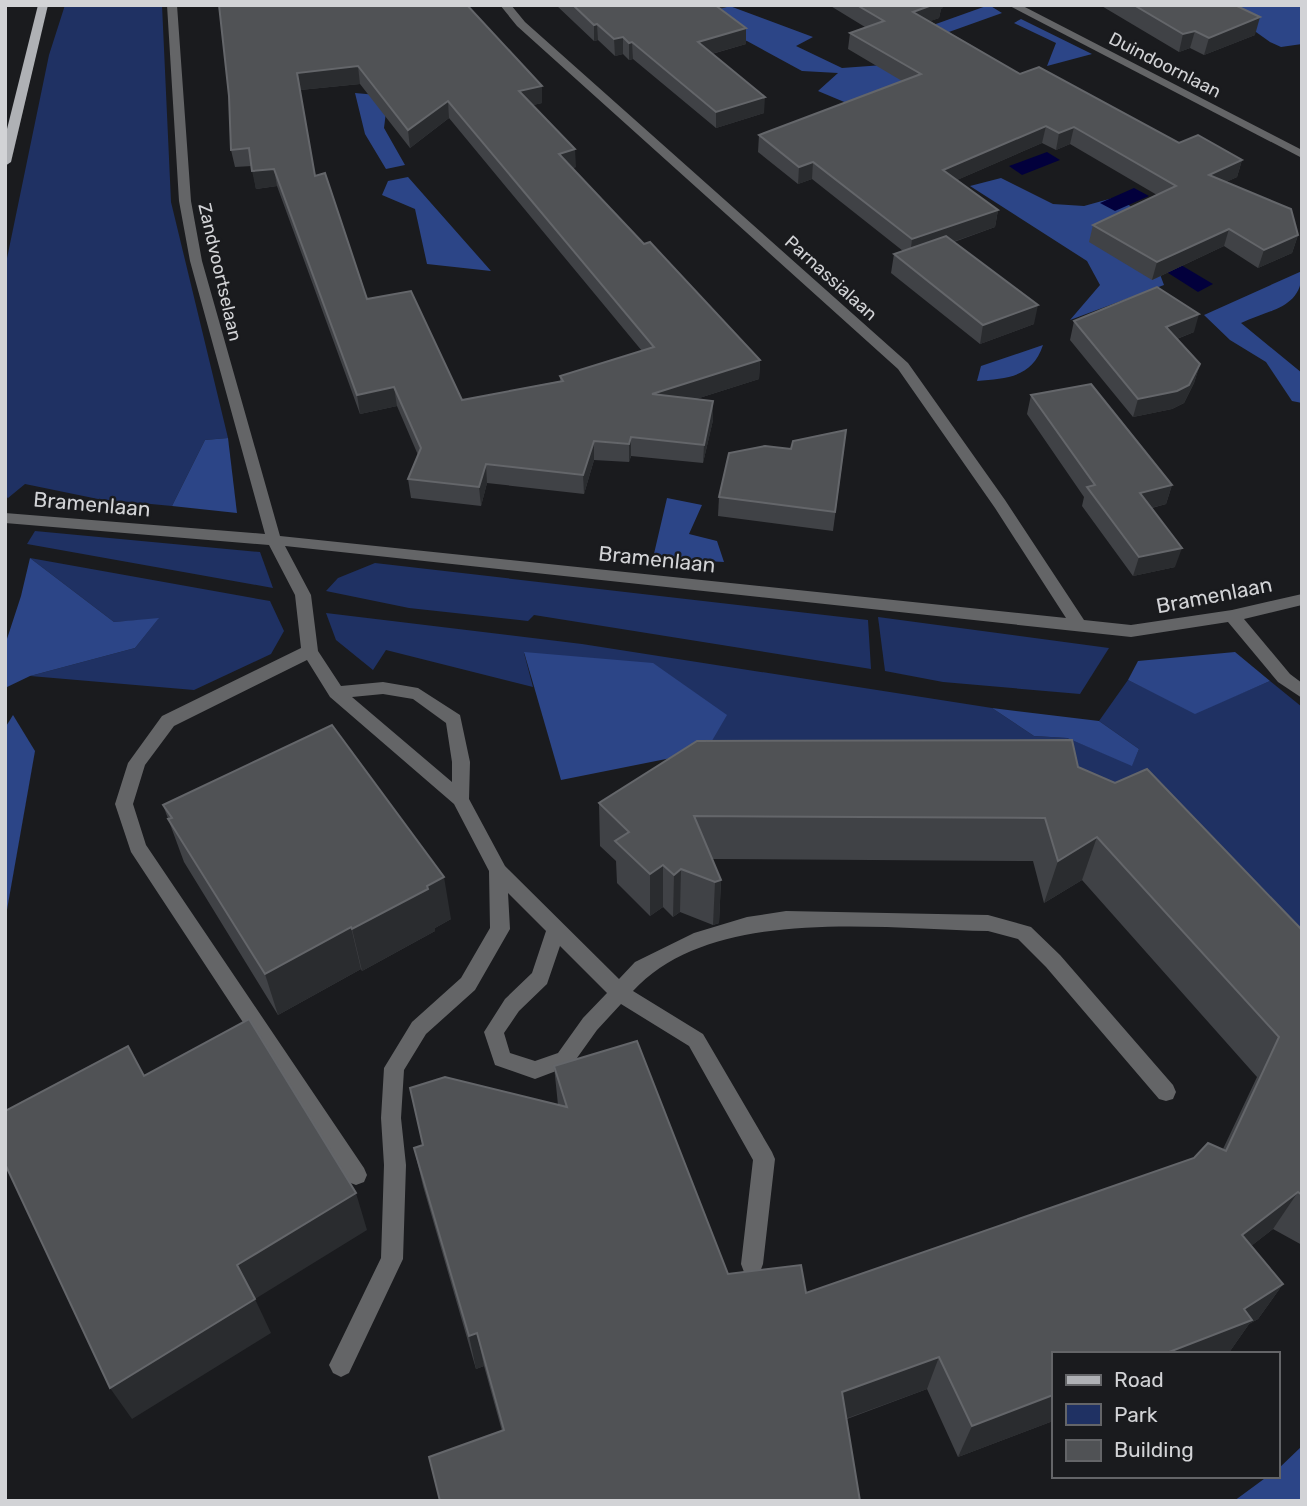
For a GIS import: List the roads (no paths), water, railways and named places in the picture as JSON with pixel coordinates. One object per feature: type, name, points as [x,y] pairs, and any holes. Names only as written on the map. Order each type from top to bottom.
[{"type":"main road","points":[[5,162],[43,5]]},
{"type":"street","name":"Zandvoortselaan","points":[[172,5],[185,201],[196,261],[274,540],[303,595],[310,651]]},
{"type":"street","name":"Parnassialaan","points":[[505,5],[531,33],[903,366],[1000,504],[1078,624]]},
{"type":"street","name":"Duindoornlaan","points":[[1013,5],[1302,155]]},
{"type":"street","name":"Bramenlaan","points":[[5,518],[274,540],[1131,631],[1232,616],[1302,599]]},
{"type":"street","points":[[1232,616],[1284,678],[1302,692]]},
{"type":"street","points":[[356,1175],[138,847],[124,804],[137,763],[168,721],[310,651],[336,693],[460,799],[498,872],[620,993],[696,1040],[764,1159],[752,1264]]},
{"type":"street","points":[[336,693],[383,688],[418,694],[454,720],[461,762],[460,799]]},
{"type":"street","points":[[341,1365],[392,1259],[395,1165],[391,1118],[394,1068],[419,1028],[468,984],[499,929],[498,872]]},
{"type":"street","points":[[556,929],[540,978],[512,1005],[494,1032],[502,1059],[535,1070],[565,1059],[590,1024],[642,968],[701,939],[747,925],[786,919],[988,923],[1024,933],[1053,961],[1166,1092]]}]
